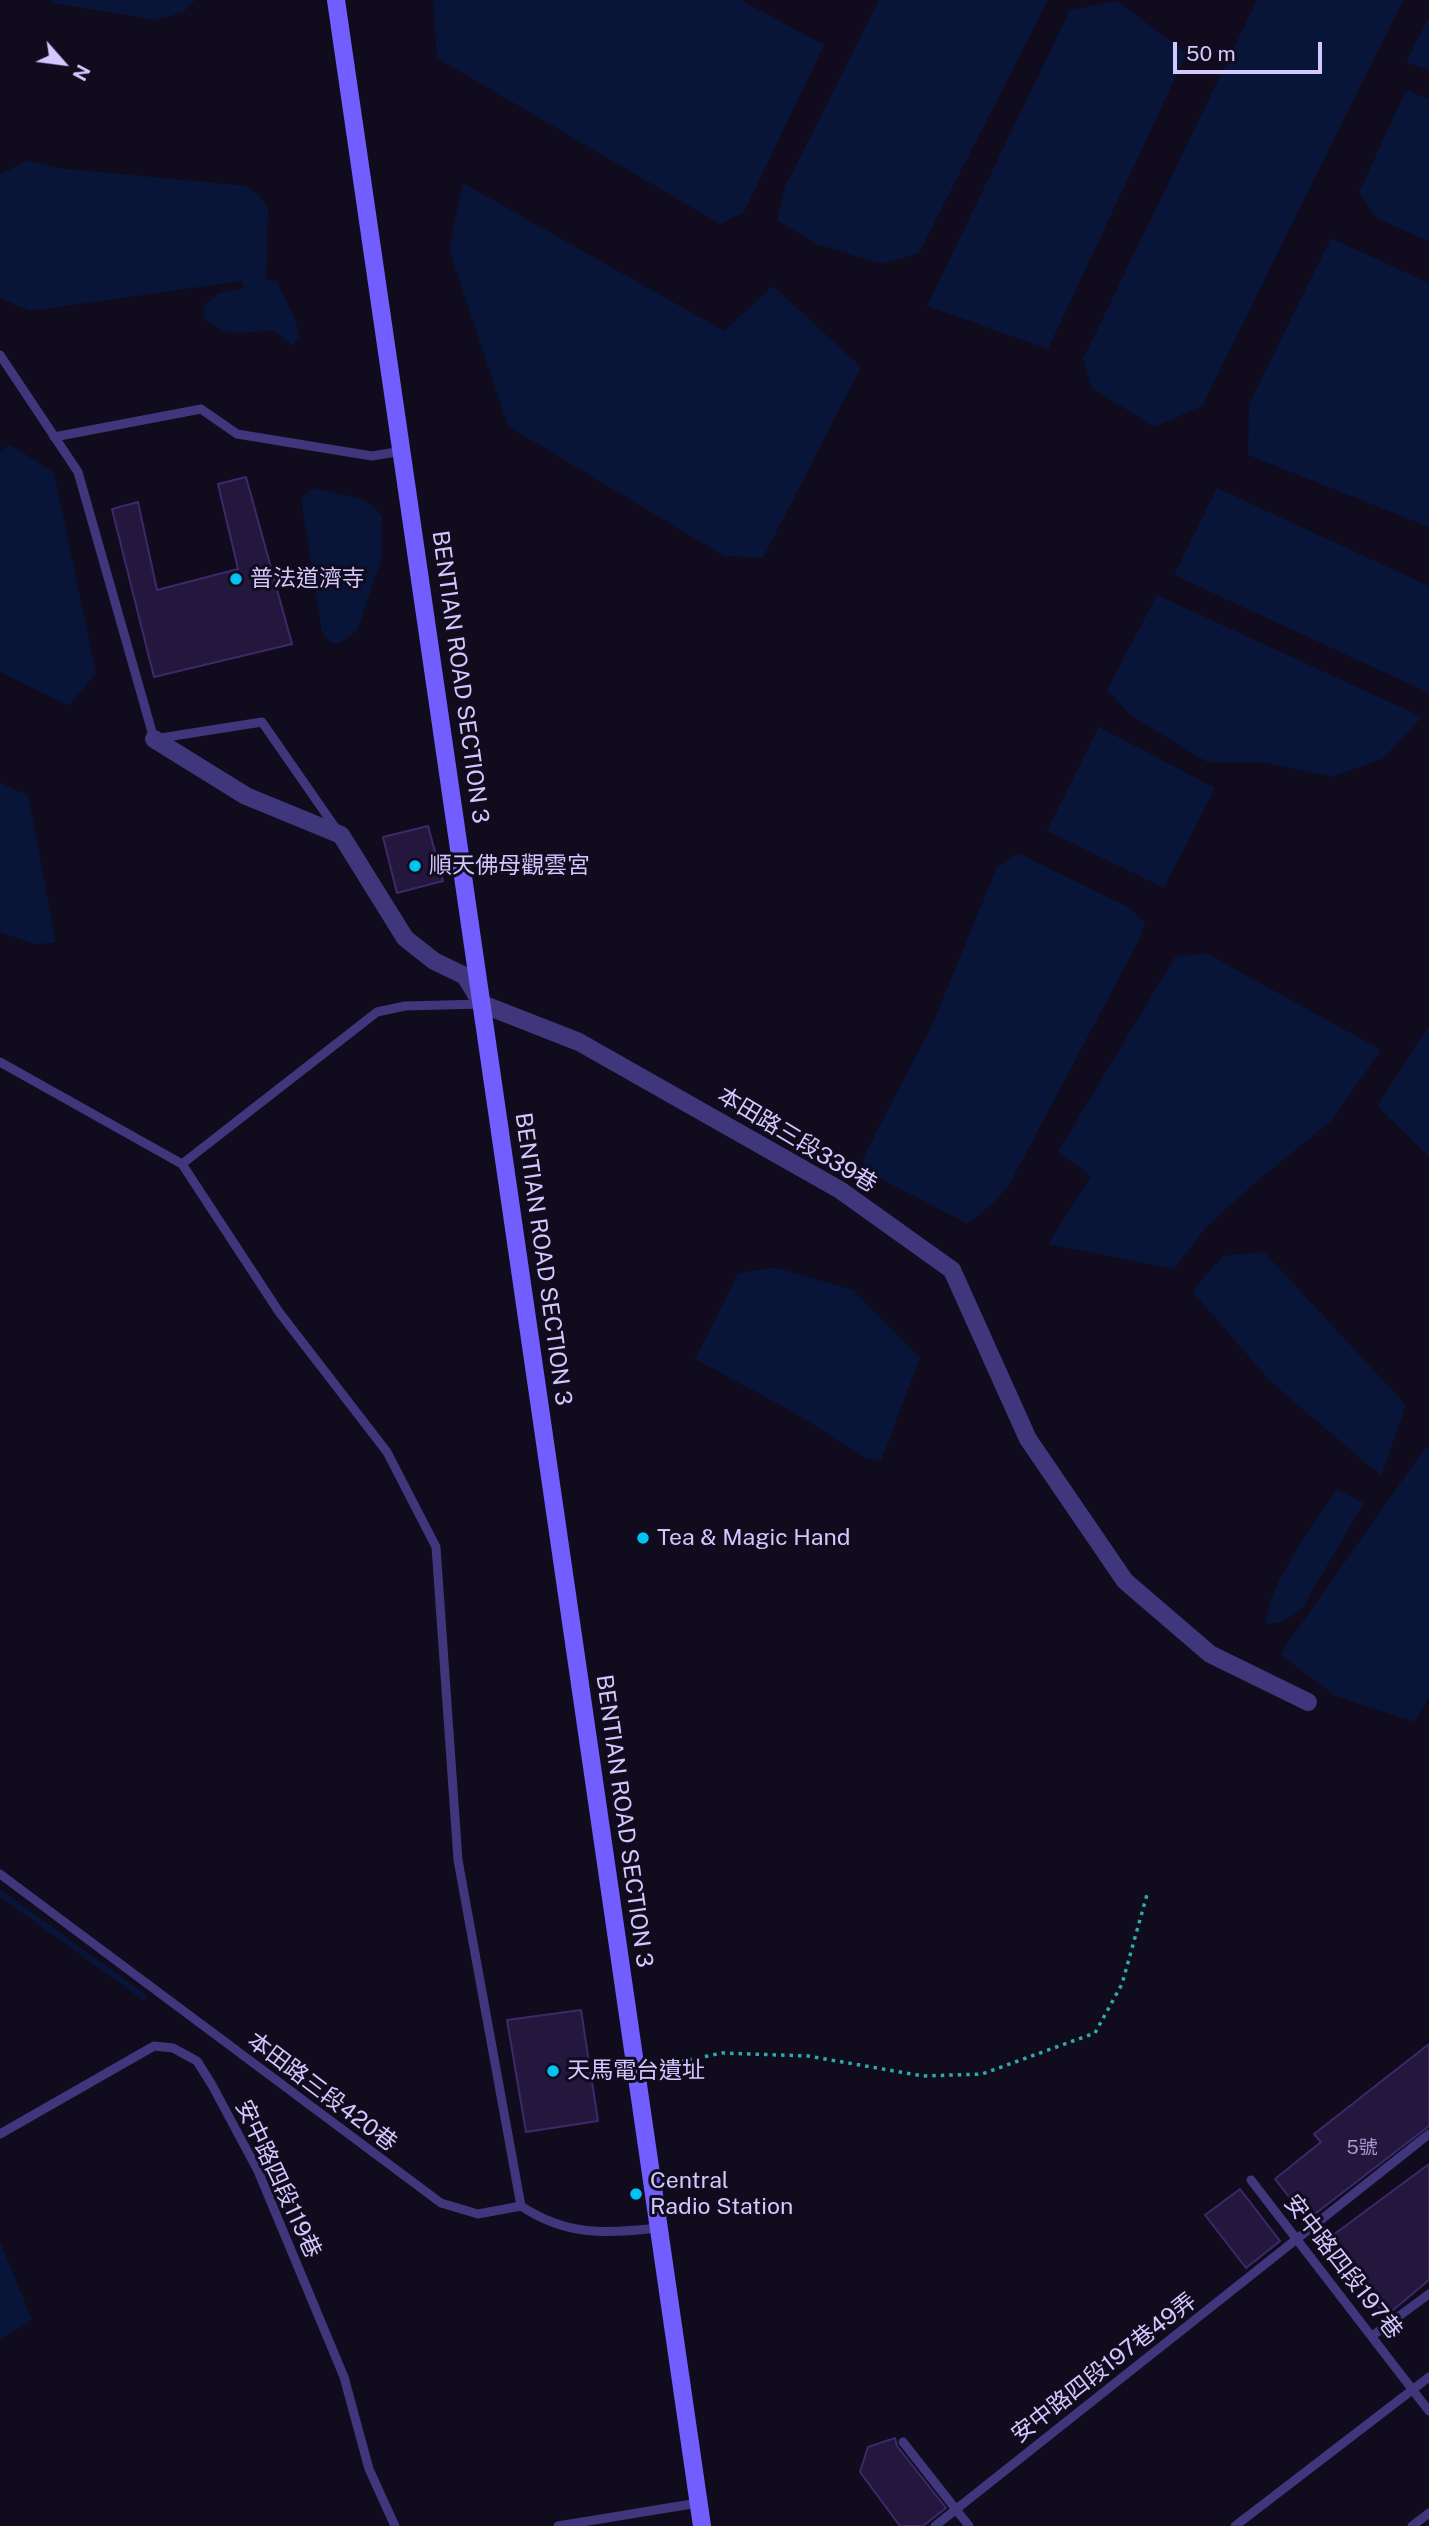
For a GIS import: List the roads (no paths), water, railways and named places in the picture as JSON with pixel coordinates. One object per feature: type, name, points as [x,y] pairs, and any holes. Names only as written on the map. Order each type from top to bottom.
[{"type":"street","name":"BENTIAN ROAD SECTION 3","points":[[336,0],[702,2526]]},
{"type":"street","points":[[154,739],[246,796],[341,835],[405,938],[433,961],[465,976],[482,1004]]},
{"type":"street","name":"本田路三段339巷","points":[[482,1004],[591,1048],[840,1190],[952,1269],[1028,1439],[1125,1581],[1210,1654],[1308,1702]]},
{"type":"lane","points":[[0,355],[78,472],[154,739],[262,722],[341,835]]},
{"type":"lane","points":[[54,437],[201,409],[237,433],[372,456],[402,451]]},
{"type":"lane","points":[[182,1164],[377,1012],[405,1006],[482,1004]]},
{"type":"lane","points":[[0,1062],[182,1164],[279,1312],[387,1451],[436,1547],[458,1860],[521,2206],[541,2219],[578,2231],[617,2233],[658,2228]]},
{"type":"lane","name":"本田路三段420巷","points":[[0,1874],[441,2203],[478,2214],[521,2206]]},
{"type":"lane","name":"安中路四段119巷","points":[[0,2134],[153,2046],[173,2048],[197,2061],[258,2171],[344,2377],[369,2469],[395,2526]]},
{"type":"lane","name":"安中路四段197巷49弄","points":[[936,2526],[1429,2134]]},
{"type":"lane","name":"安中路四段197巷","points":[[1251,2180],[1429,2411]]},
{"type":"lane","points":[[1372,2336],[1429,2294]]},
{"type":"lane","points":[[1235,2526],[1429,2377]]},
{"type":"lane","points":[[903,2442],[968,2526]]},
{"type":"lane","points":[[558,2526],[698,2503]]},
{"type":"lane","points":[[1412,2526],[1429,2513]]},
{"type":"water","points":[[50,0],[195,0],[183,12],[157,20],[52,3]]},
{"type":"water","points":[[433,0],[741,0],[824,45],[744,212],[720,224],[437,58]]},
{"type":"water","points":[[879,0],[1048,0],[919,253],[882,264],[816,244],[777,220],[786,185]]},
{"type":"water","points":[[1257,0],[1403,0],[1202,406],[1154,427],[1092,388],[1083,359]]},
{"type":"water","points":[[1117,1],[1187,53],[1048,349],[927,306],[1070,10]]},
{"type":"water","points":[[1429,17],[1429,70],[1406,62]]},
{"type":"water","points":[[1406,90],[1429,99],[1429,242],[1377,218],[1359,192]]},
{"type":"water","points":[[29,160],[58,168],[247,186],[259,195],[268,209],[266,279],[277,282],[294,316],[300,338],[292,345],[272,330],[236,333],[219,329],[204,318],[204,306],[219,293],[244,288],[242,281],[30,311],[0,298],[0,174]]},
{"type":"water","points":[[463,183],[724,331],[773,286],[861,367],[763,558],[724,556],[508,426],[449,249]]},
{"type":"water","points":[[1331,238],[1429,283],[1429,527],[1248,455],[1249,404]]},
{"type":"water","points":[[10,444],[54,473],[96,673],[69,706],[0,672],[0,453]]},
{"type":"water","points":[[313,488],[359,498],[375,507],[382,517],[382,557],[357,631],[340,643],[331,643],[322,632],[301,499]]},
{"type":"water","points":[[1217,488],[1429,586],[1429,693],[1174,575]]},
{"type":"water","points":[[1157,595],[1422,717],[1384,758],[1332,777],[1262,762],[1207,762],[1132,716],[1107,690]]},
{"type":"water","points":[[1099,727],[1215,788],[1164,888],[1047,831]]},
{"type":"water","points":[[0,783],[28,795],[56,943],[34,944],[0,932]]},
{"type":"water","points":[[1018,853],[1130,908],[1145,923],[1139,940],[1008,1187],[968,1224],[867,1172],[862,1160],[933,1023],[997,867]]},
{"type":"water","points":[[1206,953],[1381,1050],[1331,1121],[1206,1227],[1174,1269],[1048,1244],[1091,1176],[1058,1152],[1175,957]]},
{"type":"water","points":[[1429,1025],[1429,1157],[1377,1106]]},
{"type":"water","points":[[1264,1252],[1406,1405],[1381,1476],[1270,1381],[1192,1291],[1223,1256]]},
{"type":"water","points":[[774,1267],[853,1290],[920,1358],[881,1461],[866,1458],[793,1412],[695,1359],[738,1274]]},
{"type":"water","points":[[1429,1447],[1429,1697],[1415,1722],[1335,1696],[1280,1654],[1425,1448]]},
{"type":"water","points":[[1337,1489],[1364,1503],[1301,1610],[1278,1623],[1266,1624],[1269,1608],[1283,1573]]},
{"type":"water","points":[[0,2241],[32,2320],[0,2340]]},
{"type":"waterway","points":[[0,1893],[144,1997]]},
{"type":"place","name":"普法道濟寺","points":[[236,579]]},
{"type":"place","name":"順天佛母觀雲宮","points":[[415,866]]},
{"type":"place","name":"Tea & Magic Hand","points":[[643,1538]]},
{"type":"place","name":"天馬電台遺址","points":[[553,2071]]},
{"type":"place","name":"Central Radio Station","points":[[636,2194]]}]
